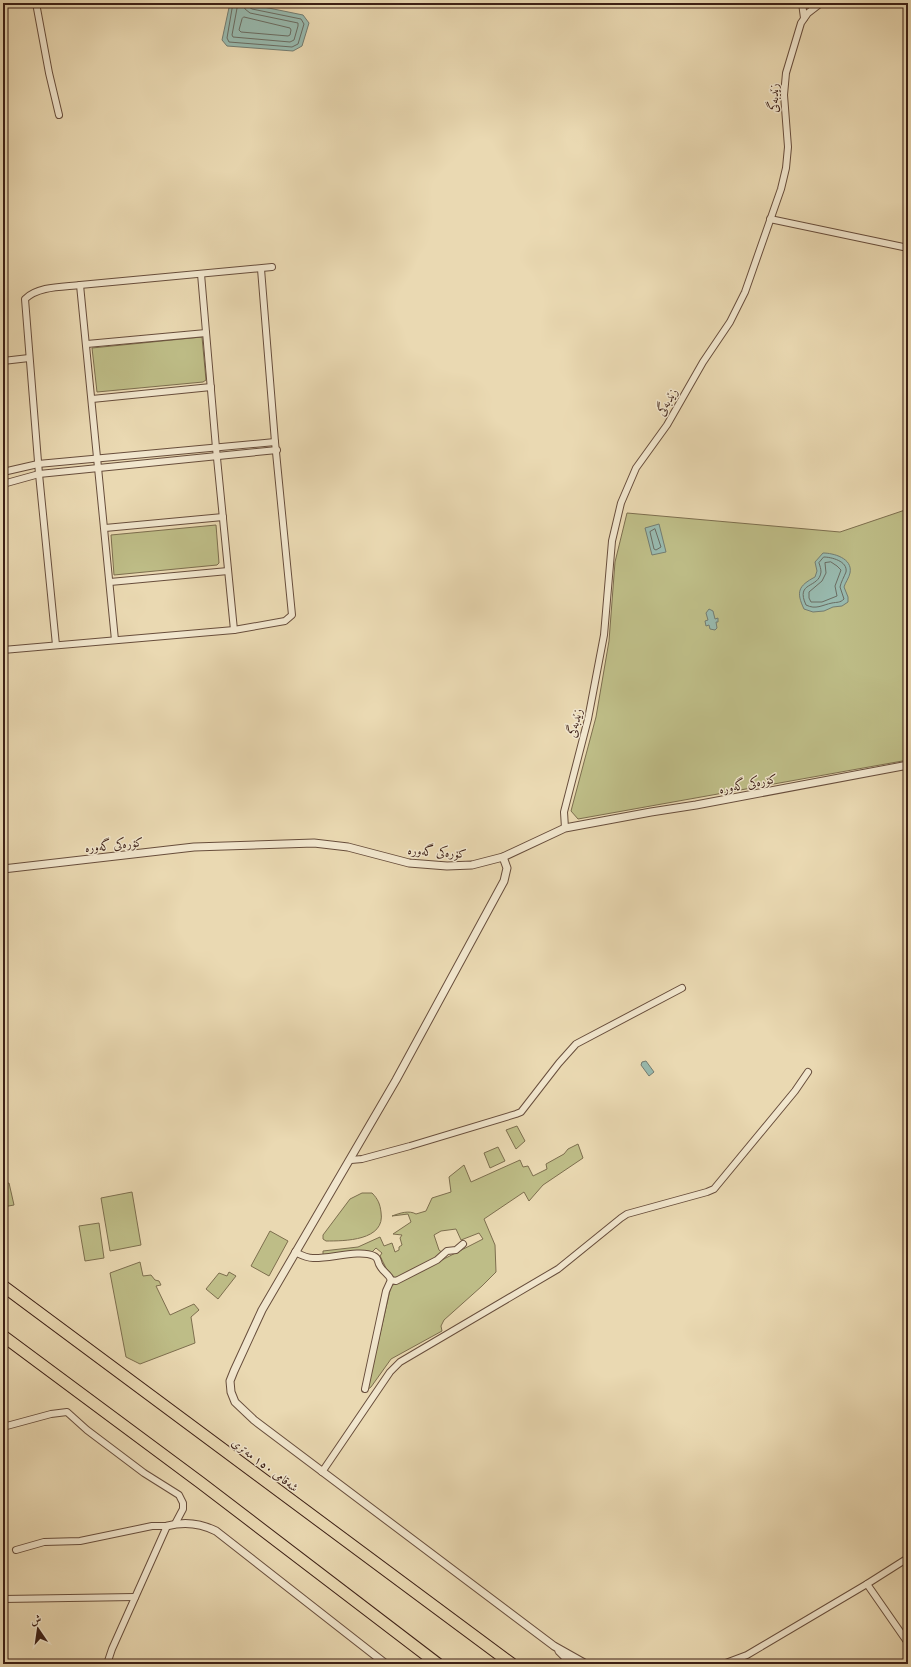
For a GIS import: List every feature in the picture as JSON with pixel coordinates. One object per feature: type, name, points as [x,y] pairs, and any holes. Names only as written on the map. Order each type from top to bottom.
[{"type":"highway","name":"شەقامی ١٥٠ مەتری","points":[[3,1286],[512,1664]]},
{"type":"highway","points":[[3,1336],[200,1483],[438,1664]]},
{"type":"street","points":[[36,3],[49,73],[59,115]]},
{"type":"street","points":[[802,3],[804,18]]},
{"type":"street","name":"زێدبەگی","points":[[565,828],[564,812],[588,719],[604,635],[612,541],[621,503],[636,468],[667,425],[703,362],[735,312],[749,281],[784,179],[788,158],[784,95],[785,80],[799,29],[804,18],[812,9],[821,3]]},
{"type":"street","points":[[770,218],[908,248]]},
{"type":"street","points":[[56,646],[38,464],[25,299],[30,294],[80,284],[272,267]]},
{"type":"street","points":[[3,650],[234,630],[285,621],[292,615],[277,450],[275,442],[261,269]]},
{"type":"street","points":[[201,274],[234,630]]},
{"type":"street","points":[[80,284],[115,640]]},
{"type":"street","points":[[87,344],[206,333]]},
{"type":"street","points":[[3,361],[29,358]]},
{"type":"street","points":[[92,398],[211,387]]},
{"type":"street","points":[[3,472],[38,464],[275,442]]},
{"type":"street","points":[[3,484],[39,474],[277,450]]},
{"type":"street","points":[[105,528],[223,517]]},
{"type":"street","points":[[110,582],[228,571]]},
{"type":"street","name":"کۆرەکی گەورە","points":[[3,869],[194,847],[292,843],[330,844],[409,862],[434,865],[470,866],[503,857],[565,828],[908,765]]},
{"type":"street","points":[[503,857],[507,868],[504,881],[400,1073],[351,1160],[295,1252],[259,1317],[230,1381],[231,1392],[235,1402],[242,1409],[322,1472],[554,1646],[586,1664]]},
{"type":"street","points":[[351,1160],[362,1159],[396,1150],[521,1112],[559,1062],[576,1044],[682,988]]},
{"type":"street","points":[[322,1472],[390,1372],[400,1362],[558,1269],[627,1214],[714,1189],[808,1072]]},
{"type":"street","points":[[391,1280],[396,1281],[438,1260],[447,1251],[456,1250],[462,1244]]},
{"type":"street","points":[[295,1252],[313,1258],[366,1254],[374,1256],[378,1259],[380,1266],[389,1275],[391,1280],[386,1291],[365,1389]]},
{"type":"street","points":[[3,1427],[51,1414],[67,1412],[92,1434],[144,1473],[179,1495],[183,1503],[183,1509],[176,1524]]},
{"type":"street","points":[[16,1550],[44,1542],[80,1541],[152,1526],[192,1523],[204,1526],[216,1532],[386,1664]]},
{"type":"street","points":[[107,1664],[167,1526]]},
{"type":"street","points":[[723,1664],[747,1655],[908,1558]]},
{"type":"street","points":[[867,1584],[908,1643]]},
{"type":"street","points":[[3,1599],[135,1597]]},
{"type":"street","points":[[554,1646],[572,1664]]},
{"type":"shaded area","points":[[202,337],[206,380],[203,382],[97,392],[92,348]]},
{"type":"shaded area","points":[[908,509],[908,760],[578,819],[571,811],[596,717],[609,641],[615,562],[627,513],[840,532]]},
{"type":"shaded area","points":[[216,525],[219,563],[217,565],[114,575],[111,535]]},
{"type":"shaded area","points":[[517,1126],[525,1141],[516,1149],[506,1130]]},
{"type":"shaded area","points":[[578,1144],[583,1158],[543,1185],[529,1201],[524,1192],[484,1219],[495,1245],[496,1272],[444,1320],[441,1326],[442,1331],[391,1359],[371,1387],[367,1390],[391,1286],[483,1239],[479,1233],[461,1240],[456,1229],[441,1231],[434,1235],[439,1250],[444,1254],[398,1278],[394,1278],[386,1268],[380,1256],[382,1253],[376,1248],[371,1253],[323,1255],[323,1251],[358,1247],[380,1237],[384,1246],[392,1243],[395,1252],[399,1250],[399,1247],[402,1245],[400,1238],[402,1235],[393,1234],[411,1222],[408,1214],[392,1216],[404,1212],[416,1214],[426,1211],[432,1198],[451,1192],[449,1177],[464,1165],[471,1182],[520,1160],[523,1167],[528,1166],[533,1176],[547,1169],[546,1164]]},
{"type":"shaded area","points":[[498,1147],[505,1161],[490,1168],[484,1153]]},
{"type":"shaded area","points":[[9,1183],[14,1205],[3,1207],[3,1184]]},
{"type":"shaded area","points":[[132,1192],[141,1245],[110,1251],[101,1198]]},
{"type":"shaded area","points":[[362,1193],[372,1193],[376,1197],[380,1206],[381,1222],[377,1229],[371,1234],[343,1241],[326,1241],[323,1239],[323,1235],[350,1199]]},
{"type":"shaded area","points":[[99,1223],[104,1258],[85,1261],[79,1226]]},
{"type":"shaded area","points":[[270,1231],[288,1241],[269,1276],[251,1266]]},
{"type":"shaded area","points":[[140,1262],[143,1276],[151,1275],[155,1280],[159,1281],[161,1285],[156,1286],[170,1315],[194,1304],[199,1310],[191,1317],[195,1343],[140,1364],[126,1357],[110,1273]]},
{"type":"shaded area","points":[[229,1272],[236,1276],[218,1299],[206,1289],[219,1273],[227,1276]]},
{"type":"water","points":[[230,3],[244,3],[303,15],[309,23],[302,46],[293,51],[227,46],[222,40]]},
{"type":"water","points":[[659,524],[666,552],[652,555],[645,528]]},
{"type":"water","points":[[823,553],[837,555],[848,564],[850,573],[844,587],[848,597],[848,602],[842,606],[833,607],[824,611],[813,612],[804,609],[799,594],[805,583],[815,577],[817,571],[815,562]]},
{"type":"water","points":[[709,609],[713,611],[715,619],[718,618],[718,622],[716,622],[717,628],[715,630],[710,629],[709,625],[706,626],[705,621],[708,620],[706,613]]},
{"type":"water","points":[[646,1061],[654,1072],[649,1076],[641,1065],[642,1062]]}]
